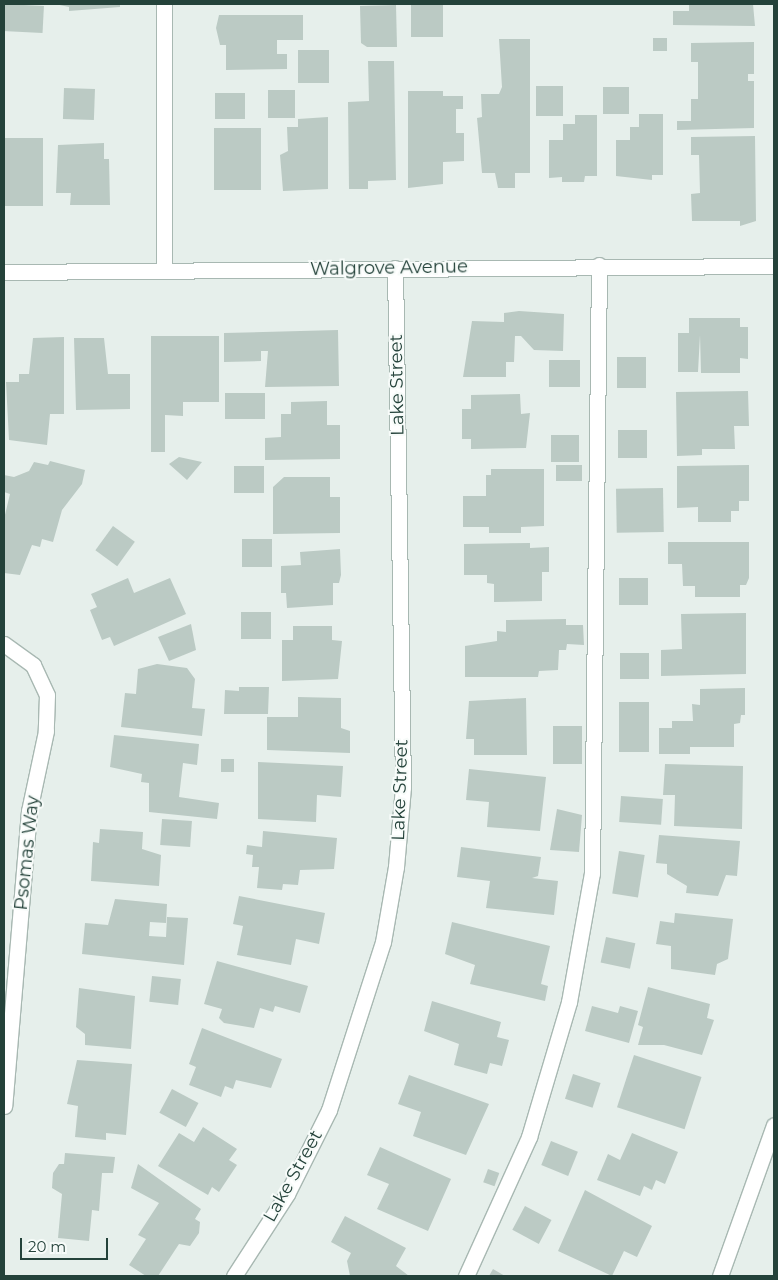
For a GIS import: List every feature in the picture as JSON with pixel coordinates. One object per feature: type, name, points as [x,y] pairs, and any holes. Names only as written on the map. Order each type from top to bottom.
[{"type":"street","points":[[164,4],[164,269]]},
{"type":"street","points":[[466,1276],[529,1138],[569,1002],[592,873],[599,265]]},
{"type":"street","name":"Walgrove Avenue","points":[[4,272],[599,265],[774,266]]},
{"type":"street","name":"Lake Street","points":[[234,1276],[287,1194],[329,1110],[383,942],[396,867],[403,787],[396,268]]},
{"type":"street","name":"Psomas Way","points":[[4,644],[33,665],[47,695],[46,731],[29,811],[4,1106]]},
{"type":"street","points":[[720,1276],[774,1126]]},
{"type":"building","points":[[4,4],[44,6],[43,33],[4,31]]},
{"type":"building","points":[[55,4],[120,4],[120,7],[69,11],[69,7]]},
{"type":"building","points":[[411,4],[443,4],[443,37],[411,37]]},
{"type":"building","points":[[689,4],[753,4],[755,26],[673,25],[673,11],[689,11]]},
{"type":"building","points":[[396,5],[397,47],[367,47],[361,43],[360,6]]},
{"type":"building","points":[[219,15],[303,15],[303,40],[277,40],[277,54],[287,54],[287,69],[226,70],[226,45],[220,45],[216,28]]},
{"type":"building","points":[[653,38],[667,38],[667,51],[653,51]]},
{"type":"building","points":[[499,39],[530,39],[530,173],[515,173],[515,188],[498,188],[495,173],[482,173],[477,118],[482,117],[481,94],[499,94],[502,87]]},
{"type":"building","points":[[754,42],[754,74],[748,74],[748,81],[754,81],[754,128],[677,130],[677,121],[691,121],[691,99],[698,99],[698,62],[691,62],[691,43]]},
{"type":"building","points":[[298,50],[329,50],[329,83],[298,83]]},
{"type":"building","points":[[368,61],[394,61],[396,180],[368,181],[368,189],[349,189],[348,102],[369,101]]},
{"type":"building","points":[[536,86],[563,86],[563,116],[536,116]]},
{"type":"building","points":[[603,87],[629,87],[629,114],[603,114]]},
{"type":"building","points":[[64,88],[95,89],[94,120],[63,119]]},
{"type":"building","points":[[268,90],[295,90],[295,118],[268,118]]},
{"type":"building","points":[[408,91],[443,91],[443,96],[463,96],[463,109],[456,109],[456,133],[464,133],[464,161],[443,162],[443,184],[408,188]]},
{"type":"building","points":[[215,93],[245,93],[245,119],[215,119]]},
{"type":"building","points":[[639,114],[663,114],[663,175],[652,175],[652,180],[616,176],[616,140],[630,140],[630,127],[639,127]]},
{"type":"building","points":[[575,115],[597,115],[597,176],[585,176],[584,182],[562,182],[562,177],[549,178],[549,140],[563,140],[563,124],[575,124]]},
{"type":"building","points":[[328,117],[328,189],[283,191],[280,155],[288,151],[287,127],[298,127],[298,119]]},
{"type":"building","points":[[214,128],[261,128],[261,190],[214,190]]},
{"type":"building","points":[[755,136],[756,221],[740,226],[740,221],[692,221],[691,194],[700,193],[699,155],[691,155],[691,137]]},
{"type":"building","points":[[4,138],[43,138],[43,206],[4,206]]},
{"type":"building","points":[[104,143],[104,159],[109,159],[110,205],[70,205],[71,193],[56,193],[58,145]]},
{"type":"building","points":[[519,311],[564,314],[563,351],[534,350],[521,336],[515,336],[514,362],[506,362],[506,377],[463,377],[472,321],[504,322],[504,313]]},
{"type":"building","points":[[689,318],[740,318],[740,327],[748,327],[748,359],[740,358],[740,373],[701,373],[700,335],[698,372],[678,372],[678,333],[689,333]]},
{"type":"building","points":[[338,330],[339,386],[265,387],[268,351],[261,351],[261,361],[224,362],[224,333]]},
{"type":"building","points":[[151,336],[219,336],[219,402],[183,402],[183,416],[165,415],[165,452],[151,452]]},
{"type":"building","points":[[64,337],[64,414],[50,414],[47,445],[9,440],[6,382],[19,382],[19,374],[29,374],[33,338]]},
{"type":"building","points":[[74,338],[104,338],[108,374],[130,374],[130,409],[76,410]]},
{"type":"building","points":[[617,357],[646,357],[646,388],[617,388]]},
{"type":"building","points":[[549,360],[580,360],[580,387],[549,387]]},
{"type":"building","points":[[748,391],[749,426],[734,426],[735,449],[702,449],[702,455],[677,456],[676,392]]},
{"type":"building","points":[[225,393],[265,393],[265,419],[225,419]]},
{"type":"building","points":[[520,394],[521,414],[530,413],[526,448],[471,449],[471,439],[462,439],[462,409],[471,409],[471,395]]},
{"type":"building","points":[[327,401],[327,425],[340,425],[340,459],[265,460],[265,438],[281,437],[281,414],[291,414],[291,402]]},
{"type":"building","points":[[618,430],[647,430],[647,458],[618,458]]},
{"type":"building","points":[[551,435],[579,435],[579,462],[551,462]]},
{"type":"building","points":[[179,457],[202,462],[187,480],[169,464]]},
{"type":"building","points":[[50,461],[85,470],[82,484],[62,510],[53,542],[42,539],[40,547],[32,545],[20,575],[4,573],[4,519],[10,494],[4,492],[4,475],[14,477],[29,471],[34,462],[48,465]]},
{"type":"building","points":[[556,465],[582,465],[582,481],[556,481]]},
{"type":"building","points":[[749,465],[749,501],[739,501],[739,511],[731,511],[731,522],[698,522],[698,507],[677,508],[677,466]]},
{"type":"building","points":[[234,466],[264,466],[264,493],[234,493]]},
{"type":"building","points":[[491,469],[544,469],[544,526],[521,527],[521,533],[489,533],[489,527],[463,527],[463,496],[486,496],[486,475],[491,475]]},
{"type":"building","points":[[284,477],[330,477],[330,497],[340,497],[340,533],[273,534],[273,487]]},
{"type":"building","points":[[663,488],[664,532],[617,533],[616,489]]},
{"type":"building","points":[[113,526],[135,542],[117,566],[95,550]]},
{"type":"building","points":[[242,539],[272,539],[272,567],[242,567]]},
{"type":"building","points":[[668,542],[749,542],[749,578],[746,585],[740,585],[740,597],[695,597],[695,586],[683,586],[682,564],[668,564]]},
{"type":"building","points":[[530,543],[530,548],[549,547],[549,572],[542,572],[542,601],[494,602],[494,584],[487,583],[487,575],[464,575],[464,544]]},
{"type":"building","points":[[340,549],[341,575],[339,583],[333,583],[333,605],[287,608],[286,593],[281,593],[281,566],[301,565],[300,552]]},
{"type":"building","points":[[128,578],[134,593],[170,578],[186,614],[114,646],[110,637],[102,640],[90,610],[97,607],[91,594]]},
{"type":"building","points":[[619,578],[648,578],[648,605],[619,605]]},
{"type":"building","points":[[241,612],[271,612],[271,639],[241,639]]},
{"type":"building","points":[[746,613],[746,674],[661,676],[661,650],[682,649],[681,614]]},
{"type":"building","points":[[566,619],[566,625],[583,625],[584,645],[567,644],[566,650],[559,650],[558,670],[539,671],[538,677],[465,677],[465,646],[497,641],[497,631],[506,632],[506,620]]},
{"type":"building","points":[[191,624],[196,650],[169,661],[158,637]]},
{"type":"building","points":[[293,626],[332,626],[332,640],[342,641],[338,679],[282,681],[282,640],[293,640]]},
{"type":"building","points":[[620,653],[649,653],[649,679],[620,679]]},
{"type":"building","points":[[157,664],[187,668],[195,679],[192,708],[205,709],[202,736],[121,727],[125,693],[136,694],[138,669]]},
{"type":"building","points":[[239,687],[269,687],[268,714],[224,714],[225,690],[239,691]]},
{"type":"building","points":[[745,688],[745,715],[741,715],[740,723],[734,724],[734,747],[690,747],[690,754],[659,754],[659,728],[672,728],[672,721],[693,721],[692,704],[700,705],[700,689]]},
{"type":"building","points":[[298,697],[341,698],[341,728],[350,731],[350,753],[267,750],[267,717],[298,717]]},
{"type":"building","points":[[526,698],[527,755],[474,755],[474,739],[466,739],[469,701]]},
{"type":"building","points":[[619,702],[649,702],[649,752],[619,752]]},
{"type":"building","points":[[553,726],[582,726],[582,764],[553,764]]},
{"type":"building","points":[[114,735],[199,744],[197,765],[183,763],[179,797],[219,803],[217,819],[149,812],[149,783],[141,782],[142,774],[110,767]]},
{"type":"building","points":[[221,759],[234,759],[234,772],[221,772]]},
{"type":"building","points":[[258,762],[343,766],[341,797],[317,795],[316,822],[258,819]]},
{"type":"building","points":[[665,764],[743,766],[742,829],[674,826],[675,795],[663,795]]},
{"type":"building","points":[[469,769],[546,777],[540,831],[487,827],[489,802],[466,800]]},
{"type":"building","points":[[621,796],[663,799],[661,825],[619,822]]},
{"type":"building","points":[[557,809],[582,815],[579,852],[550,850]]},
{"type":"building","points":[[162,819],[192,821],[190,847],[160,845]]},
{"type":"building","points":[[100,829],[143,832],[142,849],[161,855],[159,886],[91,881],[93,842],[99,843]]},
{"type":"building","points":[[263,831],[337,838],[334,869],[300,870],[298,885],[283,884],[282,890],[257,888],[259,867],[252,867],[253,855],[246,854],[247,845],[262,847]]},
{"type":"building","points":[[659,835],[740,841],[737,876],[726,875],[718,896],[686,893],[687,886],[667,874],[667,864],[656,863]]},
{"type":"building","points":[[461,847],[541,857],[538,876],[532,878],[558,881],[554,915],[486,908],[490,881],[457,877]]},
{"type":"building","points":[[619,851],[645,855],[638,898],[612,893]]},
{"type":"building","points":[[239,896],[325,913],[319,944],[296,939],[291,965],[237,955],[243,926],[233,924]]},
{"type":"building","points":[[115,899],[167,904],[166,923],[150,922],[149,936],[166,937],[167,917],[188,918],[184,965],[82,954],[85,923],[108,925]]},
{"type":"building","points":[[675,913],[733,919],[728,959],[717,964],[715,975],[671,969],[671,946],[656,944],[660,921],[674,923]]},
{"type":"building","points":[[452,922],[550,946],[541,984],[548,986],[545,1001],[470,984],[475,965],[445,954]]},
{"type":"building","points":[[606,937],[635,943],[630,969],[601,962]]},
{"type":"building","points":[[217,961],[308,986],[300,1013],[275,1006],[273,1012],[260,1008],[254,1028],[224,1023],[219,1018],[222,1009],[204,1004]]},
{"type":"building","points":[[152,976],[181,979],[178,1005],[149,1002]]},
{"type":"building","points":[[648,987],[710,1004],[707,1018],[714,1020],[702,1055],[664,1045],[638,1045],[643,1027],[638,1025]]},
{"type":"building","points":[[79,988],[135,996],[131,1049],[85,1045],[85,1034],[76,1027]]},
{"type":"building","points":[[432,1001],[501,1022],[497,1037],[509,1040],[502,1066],[490,1063],[487,1074],[454,1065],[459,1044],[424,1031]]},
{"type":"building","points":[[592,1006],[618,1013],[620,1006],[638,1011],[629,1043],[585,1031]]},
{"type":"building","points":[[202,1028],[282,1059],[271,1088],[236,1080],[233,1089],[225,1086],[221,1097],[189,1085],[196,1067],[189,1064]]},
{"type":"building","points":[[634,1055],[702,1077],[685,1129],[617,1107]]},
{"type":"building","points":[[77,1060],[132,1064],[126,1135],[106,1133],[106,1140],[75,1137],[78,1106],[67,1104]]},
{"type":"building","points":[[573,1074],[601,1083],[593,1108],[565,1099]]},
{"type":"building","points":[[409,1075],[489,1104],[466,1155],[413,1136],[421,1112],[398,1104]]},
{"type":"building","points":[[172,1089],[198,1103],[186,1127],[159,1113]]},
{"type":"building","points":[[203,1127],[237,1149],[229,1160],[237,1165],[219,1192],[212,1187],[208,1195],[158,1166],[179,1133],[194,1142]]},
{"type":"building","points":[[632,1133],[678,1152],[665,1184],[656,1180],[652,1190],[644,1186],[640,1196],[597,1180],[608,1154],[620,1160]]},
{"type":"building","points":[[551,1141],[578,1152],[568,1176],[541,1165]]},
{"type":"building","points":[[380,1147],[451,1179],[428,1231],[377,1209],[389,1184],[367,1175]]},
{"type":"building","points":[[65,1153],[115,1157],[113,1173],[102,1173],[99,1211],[92,1210],[89,1241],[58,1238],[62,1194],[52,1188],[53,1173],[59,1164],[64,1164]]},
{"type":"building","points":[[138,1164],[201,1209],[195,1219],[200,1222],[199,1233],[190,1246],[179,1244],[158,1276],[146,1276],[129,1265],[146,1239],[138,1235],[159,1203],[131,1188]]},
{"type":"building","points":[[488,1169],[499,1173],[494,1186],[483,1182]]},
{"type":"building","points":[[585,1190],[652,1226],[637,1257],[624,1251],[612,1276],[558,1251]]},
{"type":"building","points":[[525,1206],[551,1220],[539,1244],[512,1230]]},
{"type":"building","points":[[345,1216],[406,1248],[396,1266],[409,1276],[350,1276],[347,1261],[351,1253],[331,1242]]},
{"type":"building","points":[[493,1269],[505,1276],[489,1276]]}]
